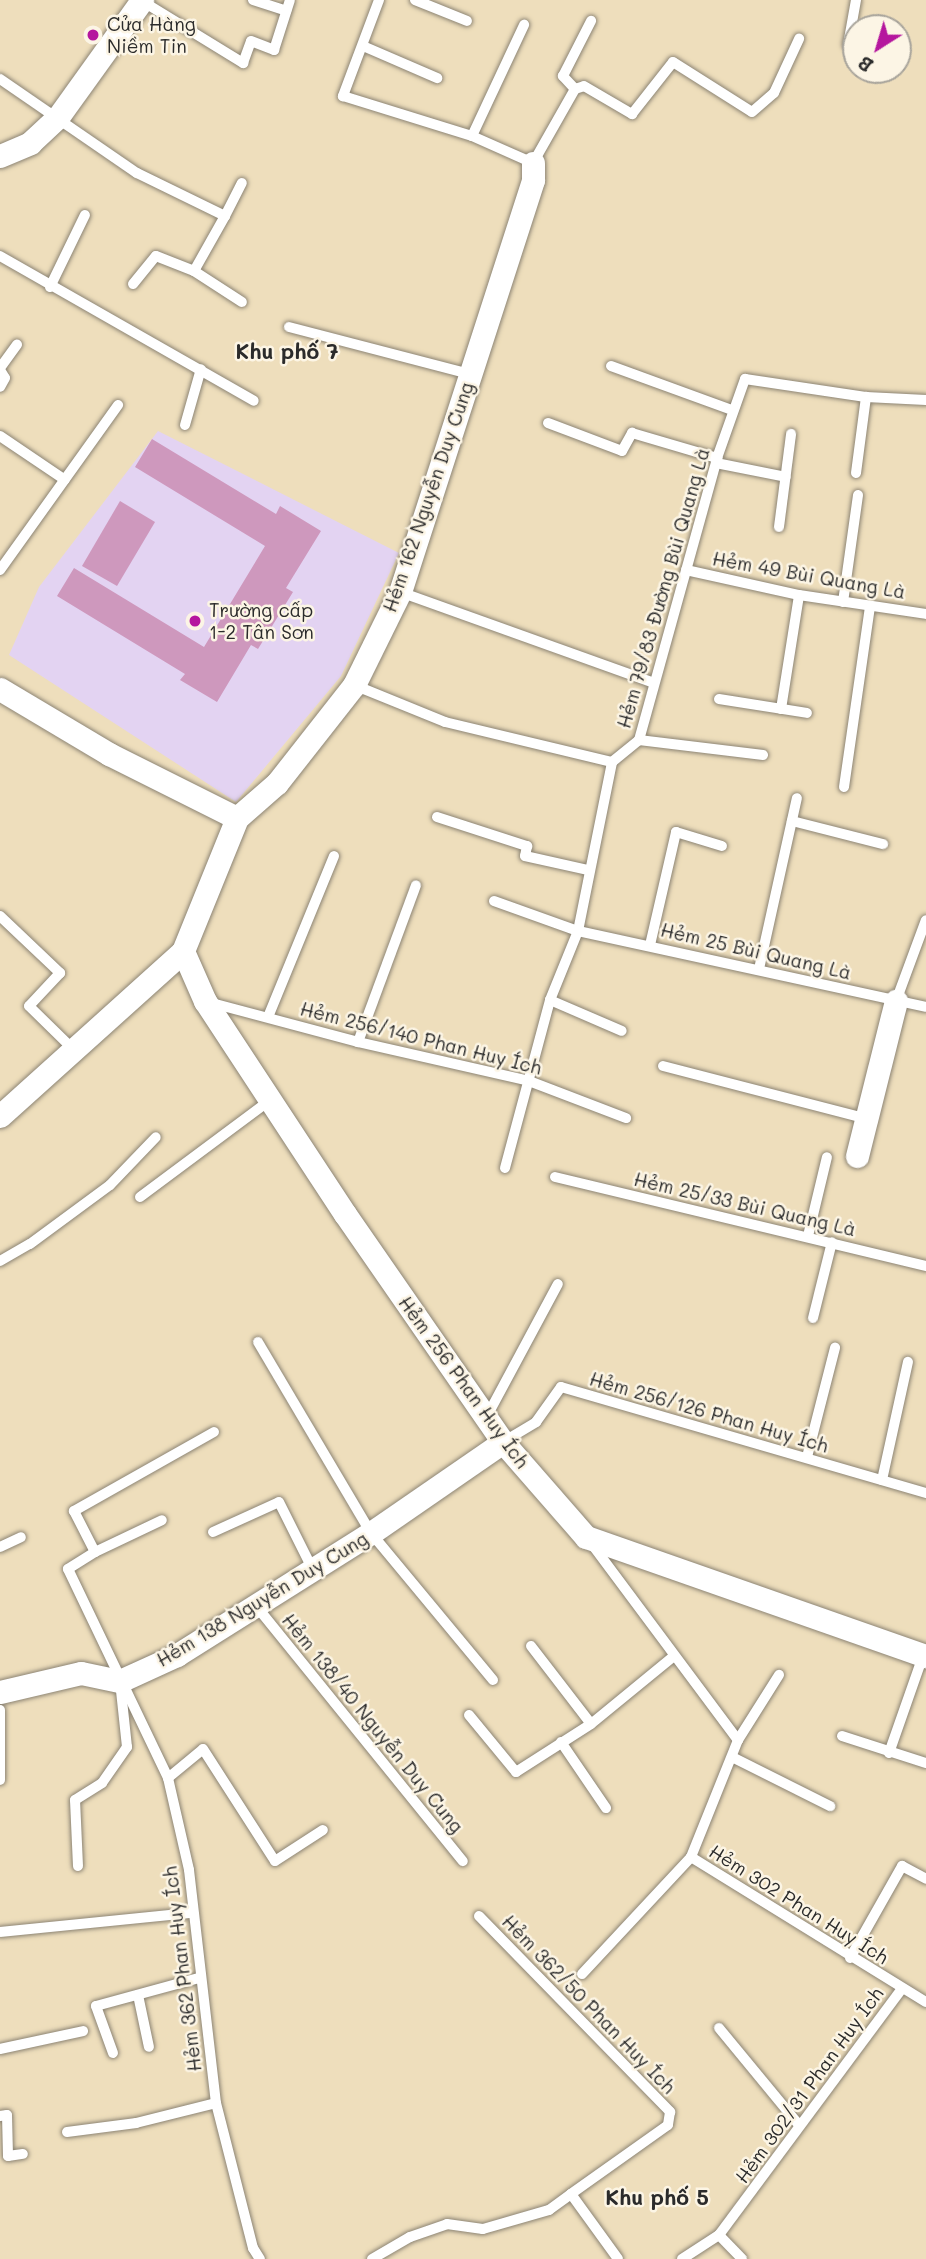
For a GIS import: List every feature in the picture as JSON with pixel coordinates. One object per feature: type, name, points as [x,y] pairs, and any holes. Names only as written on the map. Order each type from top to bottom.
[{"type":"street","points":[[0,156],[30,143],[58,117],[142,1]]},
{"type":"street","name":"Hẻm 162 Nguyễn Duy Cung","points":[[0,1116],[183,951],[237,818],[304,752],[354,685],[400,592],[533,180],[533,163]]},
{"type":"street","points":[[0,689],[109,754],[237,818]]},
{"type":"street","name":"Hẻm 256 Phan Huy Ích","points":[[183,951],[205,1001],[486,1418],[503,1442],[586,1536],[925,1656]]},
{"type":"street","points":[[858,1156],[896,1001]]},
{"type":"street","name":"Hẻm 138 Nguyễn Duy Cung","points":[[120,1681],[177,1655],[257,1607],[312,1567],[371,1534],[503,1442]]},
{"type":"street","points":[[0,1692],[80,1673],[120,1681]]},
{"type":"lane","points":[[253,0],[286,12]]},
{"type":"lane","points":[[142,1],[243,63],[251,41],[274,50],[290,0]]},
{"type":"lane","points":[[379,0],[343,96],[472,136],[533,163]]},
{"type":"lane","points":[[415,0],[467,22]]},
{"type":"lane","points":[[591,21],[564,76],[575,89],[584,86],[632,114],[673,62],[752,113],[774,93],[799,39]]},
{"type":"lane","points":[[472,136],[524,25]]},
{"type":"lane","points":[[363,46],[437,78]]},
{"type":"lane","points":[[0,79],[137,173],[225,216]]},
{"type":"lane","name":"Hẻm 162 Nguyễn Duy Cung","points":[[533,163],[575,89]]},
{"type":"lane","points":[[194,271],[242,183]]},
{"type":"lane","points":[[50,287],[85,215]]},
{"type":"lane","points":[[0,256],[50,287],[254,401]]},
{"type":"lane","points":[[133,285],[156,256],[194,271],[242,302]]},
{"type":"lane","points":[[289,327],[470,374]]},
{"type":"lane","points":[[0,387],[5,378],[0,369],[17,345]]},
{"type":"lane","points":[[611,366],[732,410]]},
{"type":"lane","points":[[184,425],[201,369]]},
{"type":"lane","name":"Hẻm 79/83 Đường Bùi Quang Là","points":[[612,762],[639,740],[652,682],[716,460],[745,379],[866,397]]},
{"type":"lane","points":[[856,473],[866,397],[926,400]]},
{"type":"lane","points":[[0,570],[118,405]]},
{"type":"lane","points":[[548,423],[622,451],[632,433],[716,460],[786,477]]},
{"type":"lane","points":[[779,527],[791,434]]},
{"type":"lane","points":[[0,436],[65,480]]},
{"type":"lane","points":[[843,602],[858,495]]},
{"type":"lane","name":"Hẻm 49 Bùi Quang Là","points":[[686,570],[799,595],[926,614]]},
{"type":"lane","points":[[400,592],[652,682]]},
{"type":"lane","points":[[781,709],[799,595]]},
{"type":"lane","points":[[844,787],[870,606]]},
{"type":"lane","points":[[354,685],[444,722],[612,762],[588,870],[578,931],[551,1000],[505,1168]]},
{"type":"lane","points":[[719,699],[807,713]]},
{"type":"lane","points":[[639,740],[763,755]]},
{"type":"lane","points":[[759,969],[797,798]]},
{"type":"lane","points":[[437,817],[527,846],[525,856],[588,870]]},
{"type":"lane","points":[[792,821],[883,844]]},
{"type":"lane","points":[[650,945],[676,832],[722,846]]},
{"type":"lane","points":[[268,1017],[334,856]]},
{"type":"lane","points":[[358,1042],[416,885]]},
{"type":"lane","name":"Hẻm 25 Bùi Quang Là","points":[[494,901],[578,931],[926,1007]]},
{"type":"lane","points":[[0,916],[60,973],[29,1006],[75,1051]]},
{"type":"lane","points":[[896,1001],[926,920]]},
{"type":"lane","points":[[551,1000],[622,1031]]},
{"type":"lane","name":"Hẻm 256/140 Phan Huy Ích","points":[[205,1001],[358,1042],[528,1081],[626,1118]]},
{"type":"lane","points":[[663,1066],[868,1119]]},
{"type":"lane","points":[[140,1197],[270,1100]]},
{"type":"lane","points":[[0,1261],[30,1244],[110,1185],[156,1137]]},
{"type":"lane","points":[[808,1236],[827,1157]]},
{"type":"lane","name":"Hẻm 25/33 Bùi Quang Là","points":[[555,1177],[926,1266]]},
{"type":"lane","points":[[813,1318],[832,1242]]},
{"type":"lane","points":[[486,1418],[558,1284]]},
{"type":"lane","points":[[258,1342],[371,1534],[493,1680]]},
{"type":"lane","points":[[807,1457],[835,1348]]},
{"type":"lane","points":[[882,1480],[908,1362]]},
{"type":"lane","name":"Hẻm 256/126 Phan Huy Ích","points":[[503,1442],[536,1422],[561,1387],[926,1493]]},
{"type":"lane","points":[[162,1520],[95,1552],[74,1511],[214,1432]]},
{"type":"lane","points":[[213,1532],[279,1502],[312,1567]]},
{"type":"lane","points":[[586,1536],[738,1740]]},
{"type":"lane","points":[[0,1547],[20,1537]]},
{"type":"lane","name":"Hẻm 362 Phan Huy Ích","points":[[95,1552],[68,1569],[168,1777],[190,1870],[199,1978],[216,2103],[250,2238],[260,2259]]},
{"type":"lane","name":"Hẻm 138/40 Nguyễn Duy Cung","points":[[257,1607],[463,1861]]},
{"type":"lane","points":[[531,1646],[591,1724]]},
{"type":"lane","points":[[469,1715],[516,1772],[591,1724],[674,1656]]},
{"type":"lane","points":[[889,1753],[925,1656]]},
{"type":"lane","name":"Hẻm 302 Phan Huy Ích","points":[[779,1675],[738,1740],[691,1857],[850,1958],[926,2002]]},
{"type":"lane","points":[[78,1866],[75,1800],[102,1783],[127,1747],[120,1681]]},
{"type":"lane","points":[[0,1710],[0,1780]]},
{"type":"lane","points":[[842,1736],[926,1763]]},
{"type":"lane","points":[[561,1742],[606,1808]]},
{"type":"lane","points":[[168,1777],[202,1749],[275,1861],[323,1830]]},
{"type":"lane","points":[[732,1757],[830,1806]]},
{"type":"lane","points":[[582,1974],[691,1857]]},
{"type":"lane","points":[[850,1958],[902,1866],[926,1879]]},
{"type":"lane","points":[[0,1933],[192,1913]]},
{"type":"lane","name":"Hẻm 362/50 Phan Huy Ích","points":[[372,2259],[410,2237],[447,2224],[483,2229],[549,2210],[668,2126],[670,2112],[479,1916]]},
{"type":"lane","points":[[113,2053],[96,2006],[199,1978]]},
{"type":"lane","name":"Hẻm 302/31 Phan Huy Ích","points":[[719,2235],[798,2124],[902,1989]]},
{"type":"lane","points":[[138,1995],[149,2048]]},
{"type":"lane","points":[[719,2028],[798,2124]]},
{"type":"lane","points":[[0,2049],[83,2031]]},
{"type":"lane","points":[[67,2132],[136,2123],[216,2103]]},
{"type":"lane","points":[[0,2116],[7,2115],[8,2156],[23,2154]]},
{"type":"lane","points":[[571,2194],[618,2259]]},
{"type":"lane","points":[[681,2259],[719,2235],[742,2259]]},
{"type":"shaded area","name":"Trường cấp 1-2 Tân Sơn","points":[[158,431],[399,553],[341,676],[236,802],[9,655],[39,587]]},
{"type":"building","points":[[152,439],[276,514],[280,506],[321,531],[286,588],[293,592],[258,649],[251,645],[217,702],[180,680],[185,674],[57,596],[74,568],[204,647],[265,546],[135,467]]},
{"type":"building","points":[[120,501],[155,522],[117,586],[82,566]]},
{"type":"place","name":"Cửa Hàng Niềm Tin","points":[[93,35]]},
{"type":"place","name":"Trường cấp 1-2 Tân Sơn","points":[[195,621]]},
{"type":"district","name":"Khu phố 7","points":[[287,351]]},
{"type":"district","name":"Khu phố 5","points":[[657,2197]]}]
